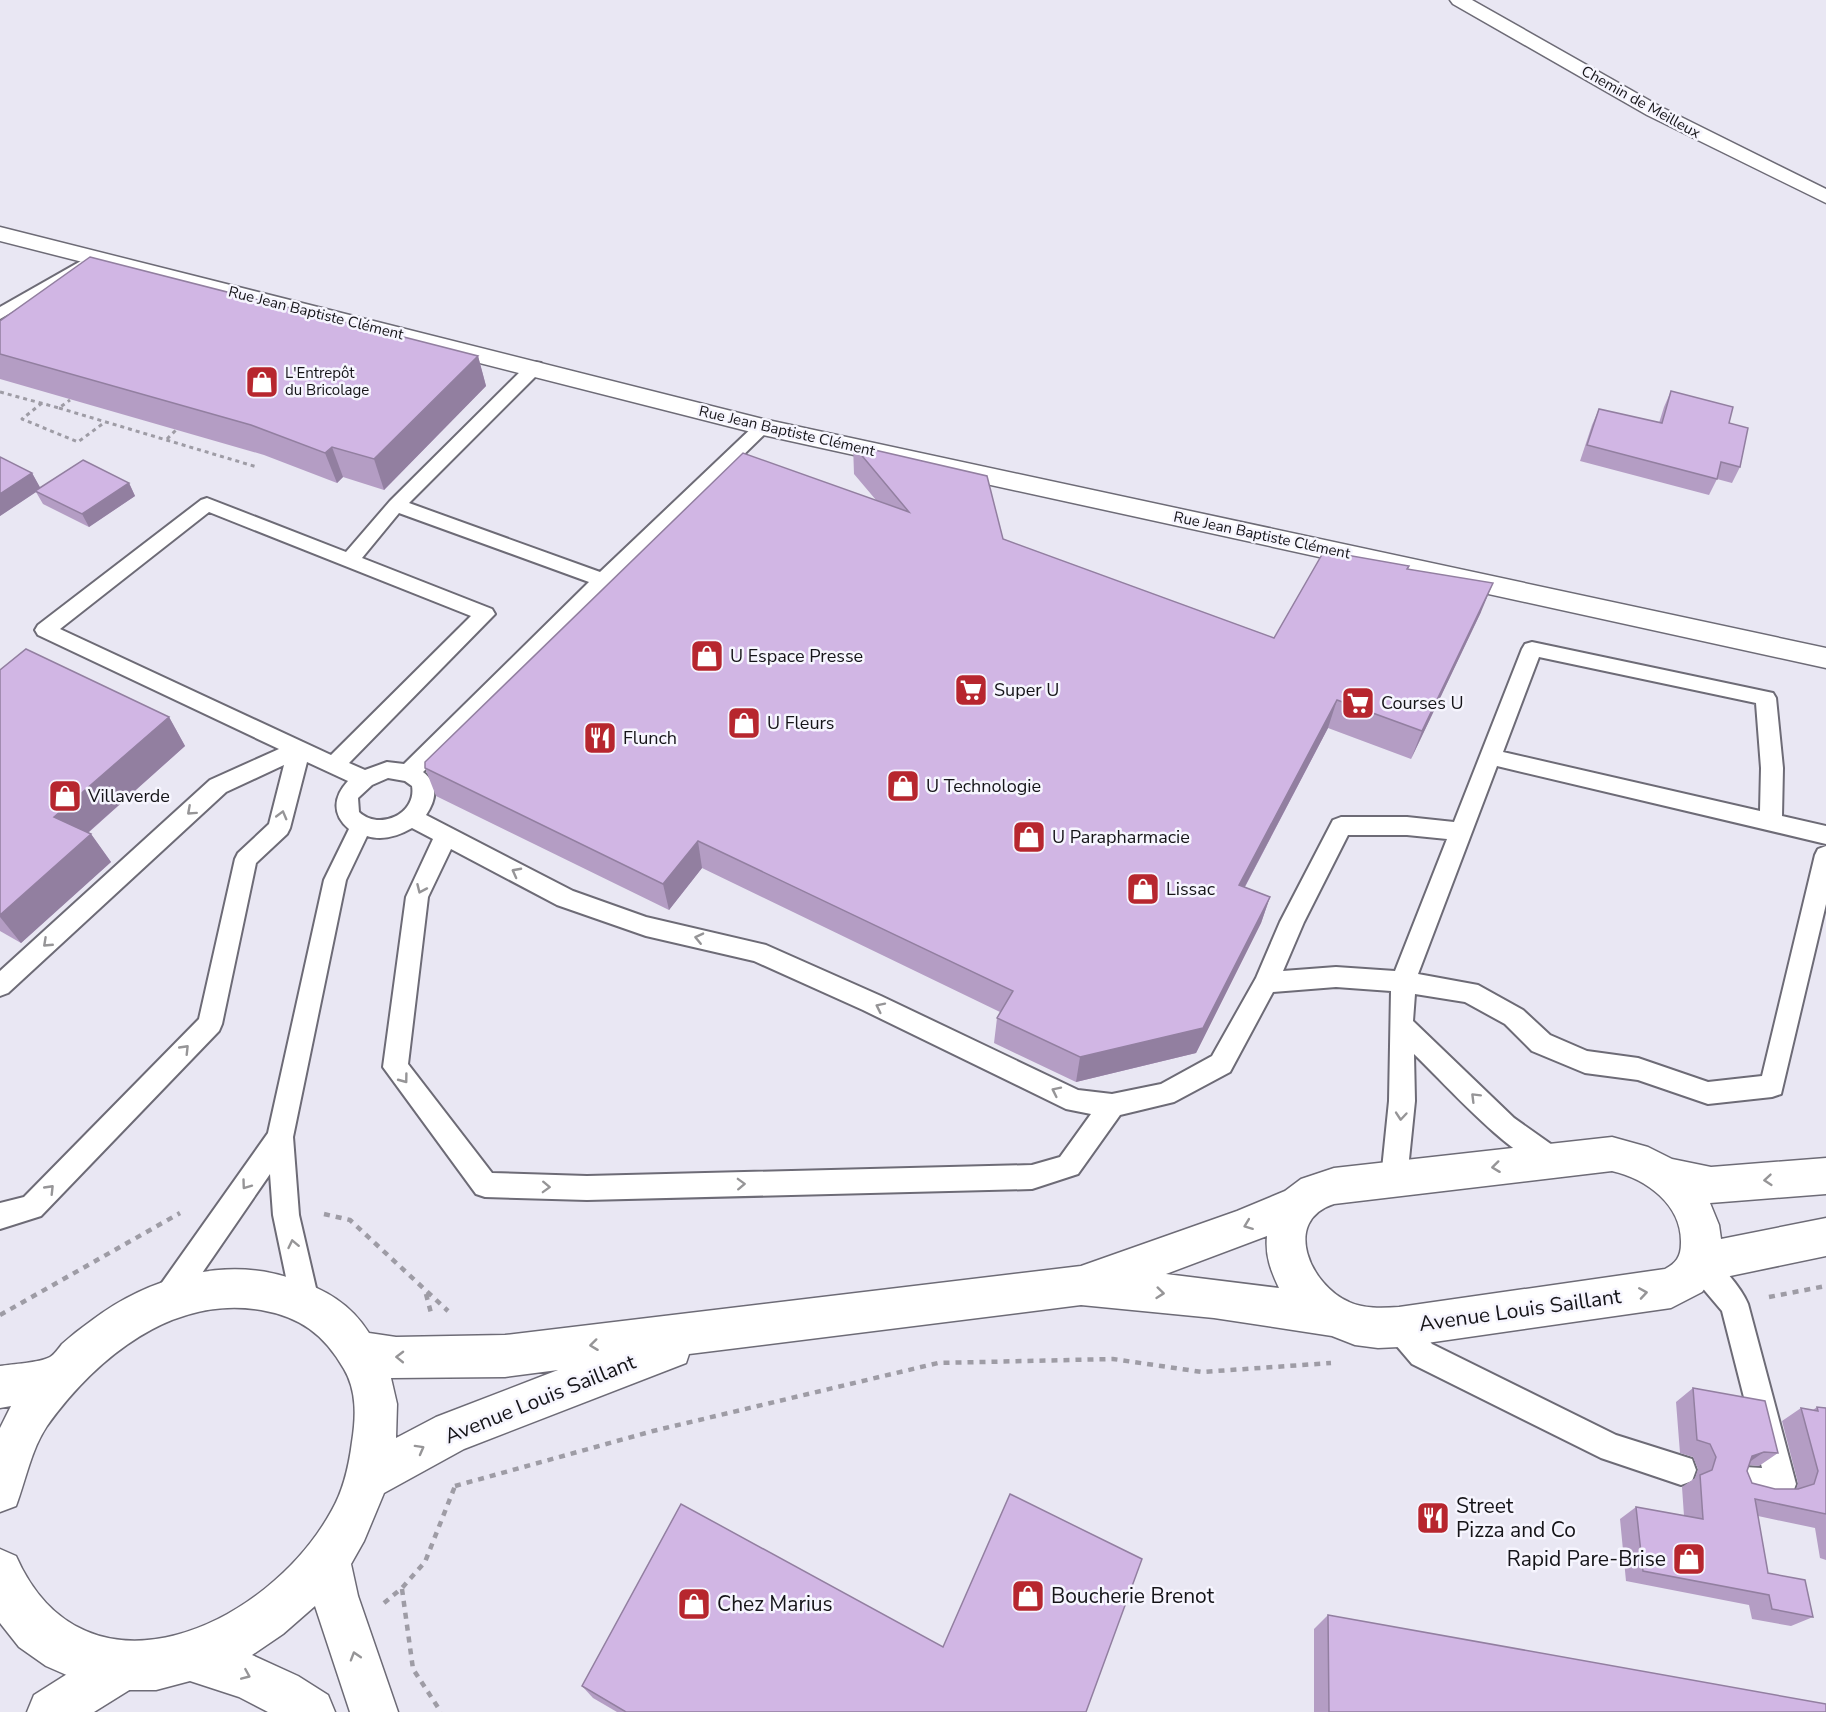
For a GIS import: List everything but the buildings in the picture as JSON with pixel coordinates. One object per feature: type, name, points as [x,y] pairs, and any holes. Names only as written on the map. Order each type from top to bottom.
[{"type":"main road","name":"Chemin de Meilleux","points":[[1459,0],[1654,111],[1826,198]]},
{"type":"main road","name":"Rue Jean Baptiste Clément","points":[[0,234],[535,367],[764,427],[1826,658]]},
{"type":"main road","name":"Avenue Louis Saillant","points":[[359,1352],[396,1358],[505,1356],[1081,1285],[1214,1298],[1332,1316],[1355,1325],[1378,1328],[1399,1327],[1671,1288],[1688,1278],[1698,1263],[1703,1244],[1700,1224],[1690,1203],[1675,1184],[1664,1175],[1634,1159],[1612,1154],[1334,1186],[1315,1192],[1299,1204],[1081,1285]]},
{"type":"main road","name":"Avenue Louis Saillant","points":[[1664,1175],[1711,1185],[1826,1176]]},
{"type":"main road","name":"Avenue Louis Saillant","points":[[1299,1204],[1289,1221],[1285,1241],[1288,1262],[1297,1282],[1312,1301],[1332,1316]]},
{"type":"main road","points":[[1698,1263],[1826,1237]]},
{"type":"main road","points":[[0,1490],[9,1457],[29,1416],[58,1377],[91,1346],[127,1320],[166,1301],[216,1288],[263,1289],[305,1301],[336,1322],[359,1352],[373,1389],[376,1431],[369,1477],[353,1519],[327,1560],[288,1602],[242,1636],[190,1658],[156,1666],[122,1667],[72,1657],[64,1652],[32,1630],[2,1590]]},
{"type":"main road","name":"Avenue Louis Saillant","points":[[369,1477],[451,1432],[714,1331]]},
{"type":"main road","points":[[0,1387],[58,1377]]},
{"type":"main road","points":[[327,1560],[335,1596],[374,1712]]},
{"type":"main road","points":[[190,1658],[243,1673],[286,1694],[311,1712]]},
{"type":"main road","points":[[51,1712],[122,1667]]},
{"type":"lane","points":[[0,314],[94,258]]},
{"type":"lane","points":[[350,560],[396,505],[535,367]]},
{"type":"lane","points":[[410,772],[603,580],[764,427]]},
{"type":"lane","points":[[334,765],[485,614],[207,504],[45,630],[299,749],[364,779]]},
{"type":"lane","points":[[396,505],[603,580]]},
{"type":"lane","points":[[1394,1179],[1402,1101],[1403,982],[1532,649],[1766,698],[1772,768],[1771,822]]},
{"type":"lane","points":[[0,986],[218,786],[299,749]]},
{"type":"lane","points":[[0,1216],[32,1208],[210,1024],[246,860],[279,828],[299,749]]},
{"type":"lane","points":[[1492,757],[1826,835]]},
{"type":"lane","points":[[387,770],[410,772],[418,777],[426,792],[424,801],[412,818],[386,829],[361,826],[353,821],[346,804],[348,795],[364,779],[387,770]]},
{"type":"lane","points":[[412,818],[565,898],[646,926],[758,952],[872,1003],[1076,1101],[1112,1105],[1165,1094],[1221,1064],[1266,982],[1292,922],[1341,826],[1407,826],[1462,832]]},
{"type":"lane","points":[[305,1301],[286,1215],[280,1137],[334,880],[361,826]]},
{"type":"lane","points":[[446,836],[417,897],[396,1068],[485,1185],[587,1188],[1032,1177],[1069,1166],[1112,1105]]},
{"type":"lane","points":[[1266,982],[1336,977],[1403,982],[1468,992],[1514,1017],[1541,1043],[1585,1062],[1638,1069],[1708,1093],[1772,1086],[1826,855]]},
{"type":"lane","points":[[1401,1025],[1504,1126],[1552,1160]]},
{"type":"lane","points":[[166,1301],[280,1137]]},
{"type":"lane","points":[[1698,1263],[1734,1304],[1781,1484],[1745,1482]]},
{"type":"lane","points":[[1399,1327],[1422,1354],[1611,1448],[1681,1470]]},
{"type":"path","points":[[0,392],[257,466]]},
{"type":"path","points":[[59,408],[70,400]]},
{"type":"path","points":[[42,403],[22,419],[78,442],[106,422]]},
{"type":"path","points":[[166,440],[176,430]]},
{"type":"path","points":[[1734,1304],[1826,1286]]},
{"type":"path","points":[[441,1712],[413,1669],[402,1588],[425,1562],[455,1486],[653,1431],[938,1363],[1113,1359],[1202,1372],[1341,1362]]},
{"type":"place","name":"L'Entrepôt du Bricolage","points":[[262,382]]},
{"type":"place","name":"U Espace Presse","points":[[707,656]]},
{"type":"place","name":"Super U","points":[[971,690]]},
{"type":"place","name":"Courses U","points":[[1358,703]]},
{"type":"place","name":"U Fleurs","points":[[744,723]]},
{"type":"place","name":"Flunch","points":[[600,738]]},
{"type":"place","name":"U Technologie","points":[[903,786]]},
{"type":"place","name":"Villaverde","points":[[65,796]]},
{"type":"place","name":"U Parapharmacie","points":[[1029,837]]},
{"type":"place","name":"Lissac","points":[[1143,889]]},
{"type":"place","name":"Street Pizza and Co","points":[[1433,1518]]},
{"type":"place","name":"Rapid Pare-Brise","points":[[1689,1559]]},
{"type":"place","name":"Boucherie Brenot","points":[[1028,1596]]},
{"type":"place","name":"Chez Marius","points":[[694,1604]]}]
